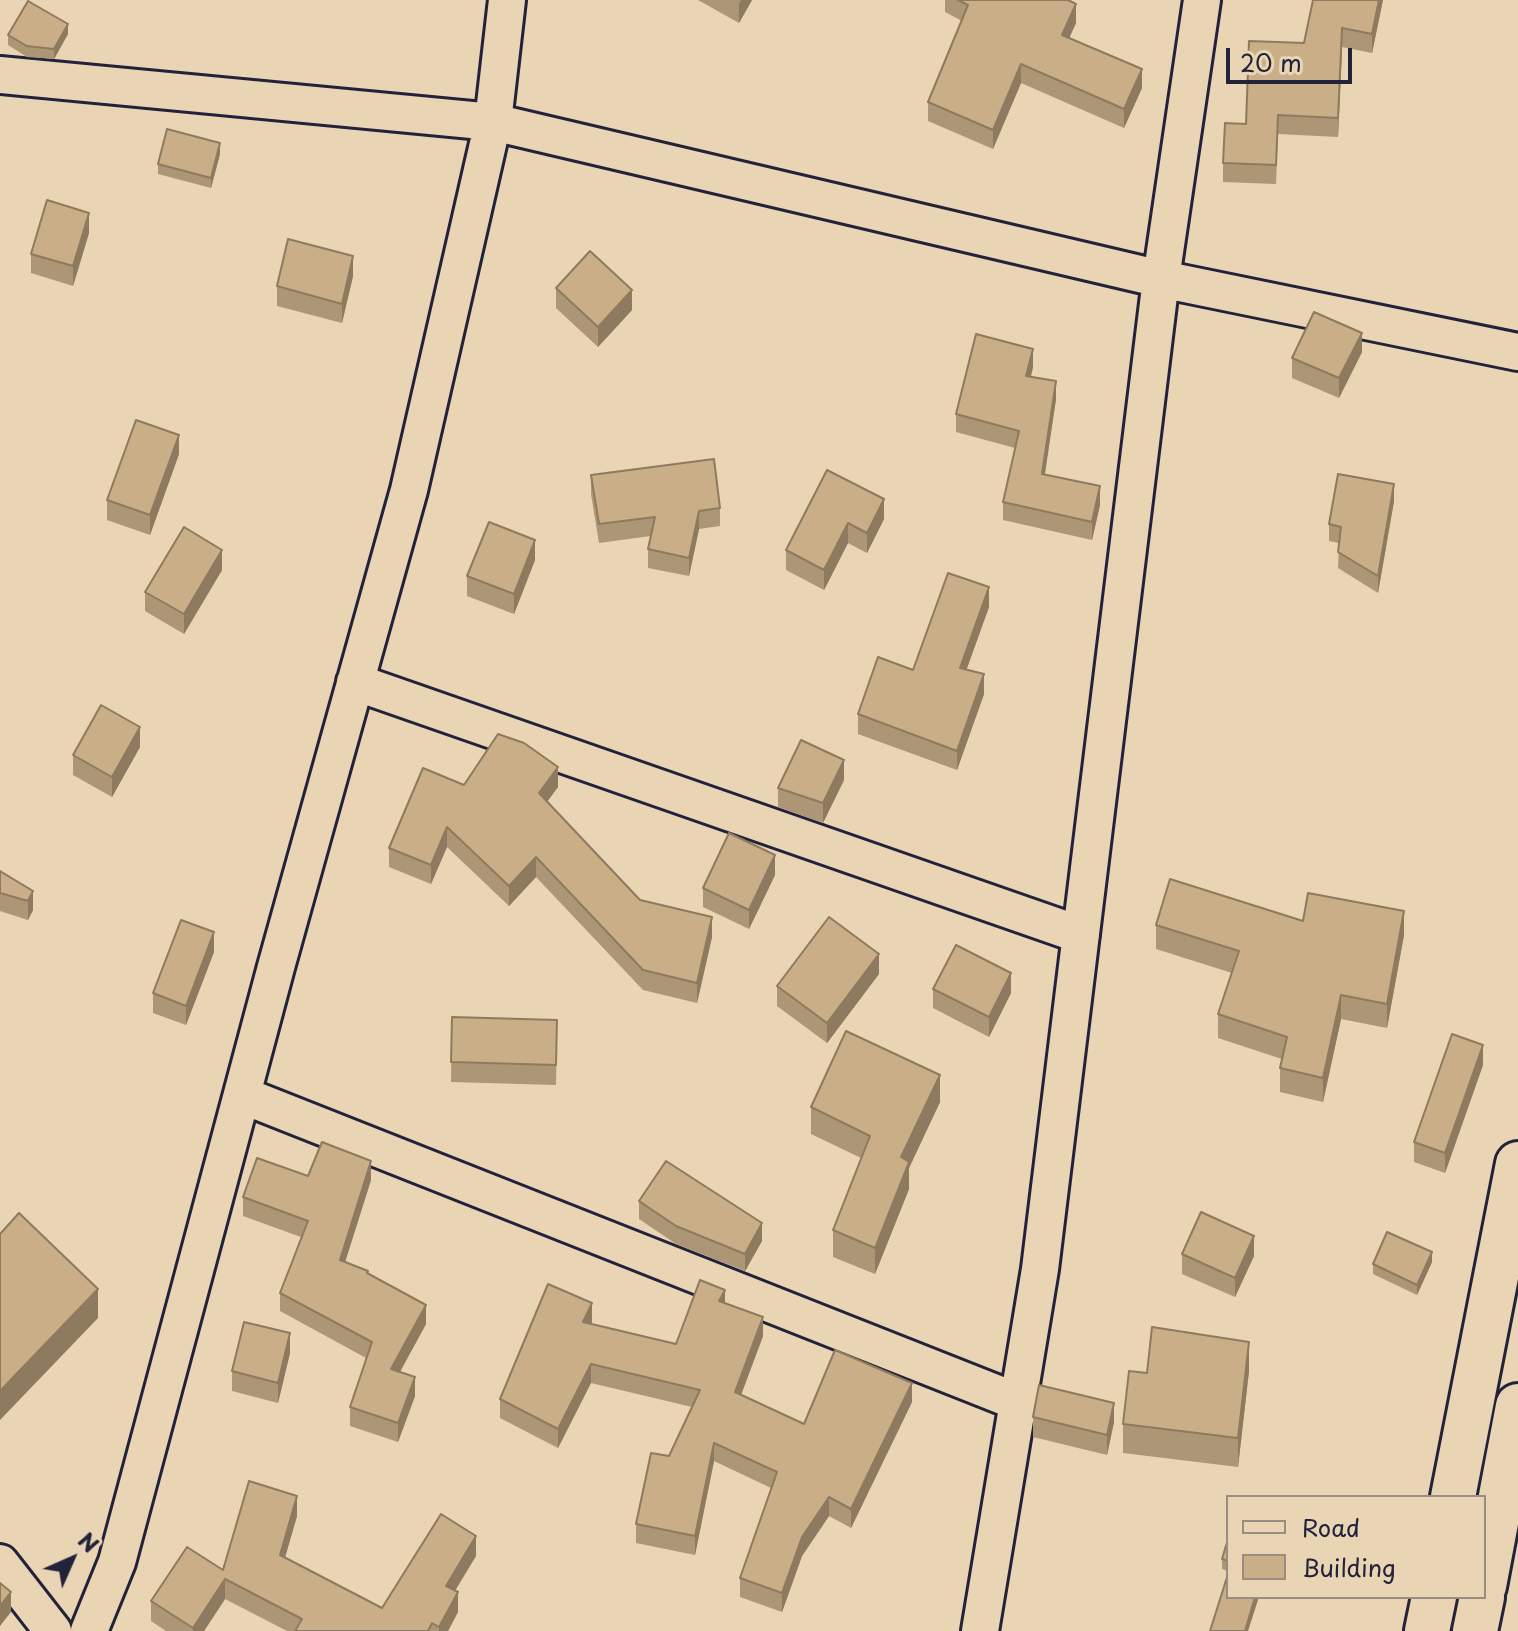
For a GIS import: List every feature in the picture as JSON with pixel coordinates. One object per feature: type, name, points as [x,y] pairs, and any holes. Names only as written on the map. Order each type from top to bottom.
[{"type":"main road","points":[[1453,1495],[1518,1165]]},
{"type":"main road","points":[[1486,1575],[1518,1406]]},
{"type":"main road","points":[[1427,1631],[1434,1599]]},
{"type":"main road","points":[[1475,1631],[1482,1599]]},
{"type":"street","points":[[89,1631],[117,1562],[409,490],[493,122],[507,0]]},
{"type":"street","points":[[980,1631],[1040,1269],[1161,279],[1202,0]]},
{"type":"street","points":[[0,75],[493,122],[1161,279],[1518,352]]},
{"type":"street","points":[[355,682],[1081,935]]},
{"type":"street","points":[[242,1095],[1018,1402]]},
{"type":"street","points":[[0,1563],[53,1631]]},
{"type":"building","points":[[958,0],[1068,0],[1076,4],[1062,35],[1142,69],[1124,109],[1021,64],[993,130],[928,102],[968,5]]},
{"type":"building","points":[[1313,0],[1379,0],[1372,34],[1342,28],[1338,118],[1278,115],[1276,165],[1223,163],[1225,123],[1246,124],[1249,41],[1304,43]]},
{"type":"building","points":[[28,1],[68,24],[54,49],[27,46],[8,35]]},
{"type":"building","points":[[167,129],[220,143],[211,178],[158,164]]},
{"type":"building","points":[[47,200],[89,213],[73,266],[31,254]]},
{"type":"building","points":[[288,239],[353,256],[342,304],[277,286]]},
{"type":"building","points":[[590,251],[632,290],[598,327],[556,288]]},
{"type":"building","points":[[1314,312],[1362,333],[1339,378],[1292,358]]},
{"type":"building","points":[[976,334],[1033,349],[1026,376],[1056,381],[1042,474],[1100,486],[1092,522],[1003,502],[1019,431],[956,414]]},
{"type":"building","points":[[136,420],[179,435],[150,515],[107,500]]},
{"type":"building","points":[[714,459],[720,508],[699,511],[689,558],[648,549],[655,517],[599,524],[591,475]]},
{"type":"building","points":[[827,470],[884,499],[867,533],[848,523],[824,570],[786,550]]},
{"type":"building","points":[[1338,474],[1394,484],[1378,576],[1338,552],[1341,527],[1329,524]]},
{"type":"building","points":[[489,522],[535,540],[514,594],[467,576]]},
{"type":"building","points":[[184,527],[222,550],[184,614],[145,592]]},
{"type":"building","points":[[948,573],[989,587],[960,668],[984,674],[957,751],[858,714],[878,657],[913,670]]},
{"type":"building","points":[[101,705],[140,727],[112,777],[73,755]]},
{"type":"building","points":[[498,734],[524,743],[558,767],[539,793],[640,900],[712,917],[697,983],[643,970],[536,857],[509,886],[447,827],[431,865],[389,848],[423,768],[464,785]]},
{"type":"building","points":[[801,740],[844,760],[823,803],[778,788]]},
{"type":"building","points":[[729,833],[775,855],[749,910],[703,888]]},
{"type":"building","points":[[0,871],[33,891],[28,901],[0,893]]},
{"type":"building","points":[[1170,879],[1303,921],[1308,893],[1404,911],[1387,1004],[1341,995],[1323,1078],[1280,1068],[1287,1037],[1218,1014],[1239,951],[1156,925]]},
{"type":"building","points":[[829,917],[879,954],[827,1023],[777,986]]},
{"type":"building","points":[[181,920],[214,932],[186,1006],[153,993]]},
{"type":"building","points":[[956,945],[1011,973],[989,1017],[933,989]]},
{"type":"building","points":[[452,1017],[557,1020],[556,1065],[451,1062]]},
{"type":"building","points":[[846,1031],[940,1075],[901,1157],[909,1162],[875,1248],[833,1230],[870,1136],[811,1107]]},
{"type":"building","points":[[1452,1034],[1483,1045],[1445,1153],[1414,1142]]},
{"type":"building","points":[[322,1142],[371,1161],[340,1260],[368,1271],[426,1305],[391,1369],[415,1377],[398,1423],[350,1407],[372,1342],[280,1293],[308,1221],[243,1197],[257,1158],[308,1176]]},
{"type":"building","points":[[666,1161],[762,1223],[745,1254],[676,1226],[639,1201]]},
{"type":"building","points":[[1201,1212],[1254,1236],[1235,1278],[1182,1254]]},
{"type":"building","points":[[19,1213],[98,1289],[0,1391],[0,1234]]},
{"type":"building","points":[[1387,1232],[1432,1252],[1417,1285],[1373,1264]]},
{"type":"building","points":[[700,1280],[725,1290],[719,1301],[763,1317],[735,1392],[804,1424],[835,1350],[912,1383],[851,1509],[829,1497],[802,1537],[782,1593],[740,1578],[777,1472],[714,1443],[695,1536],[636,1524],[651,1453],[669,1456],[700,1390],[591,1364],[558,1429],[500,1399],[548,1284],[592,1303],[583,1322],[676,1344]]},
{"type":"building","points":[[244,1322],[290,1333],[278,1383],[232,1371]]},
{"type":"building","points":[[1152,1327],[1249,1342],[1238,1438],[1123,1424],[1129,1371],[1147,1373]]},
{"type":"building","points":[[1039,1385],[1114,1403],[1107,1435],[1033,1417]]},
{"type":"building","points":[[249,1481],[297,1496],[280,1555],[382,1608],[441,1514],[476,1536],[446,1586],[458,1592],[439,1627],[432,1623],[428,1631],[295,1631],[302,1619],[225,1579],[193,1628],[151,1601],[187,1547],[223,1570]]},
{"type":"building","points":[[1226,1580],[1226,1599],[1254,1599],[1245,1631],[1210,1631]]},
{"type":"building","points":[[0,1583],[11,1592],[0,1606]]}]
